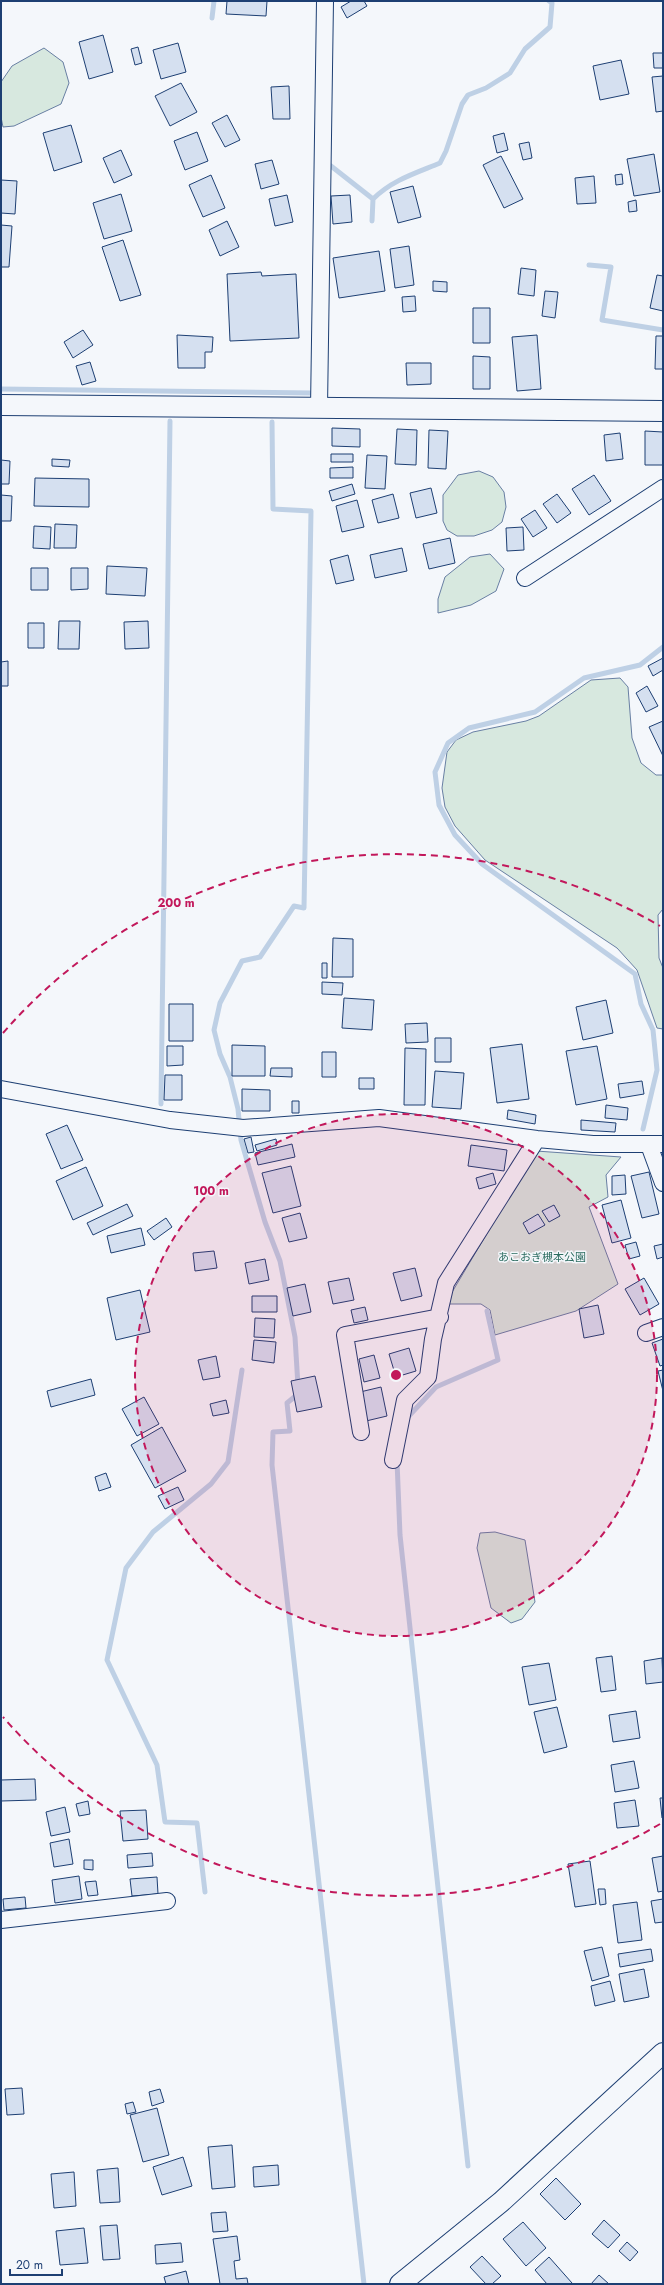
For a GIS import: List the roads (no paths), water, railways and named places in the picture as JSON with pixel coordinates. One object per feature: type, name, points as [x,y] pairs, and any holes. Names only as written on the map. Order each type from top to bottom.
[{"type":"street","points":[[319,408],[325,1]]},
{"type":"street","points":[[1,405],[663,411]]},
{"type":"street","points":[[525,578],[663,488]]},
{"type":"street","points":[[1,1089],[170,1120],[243,1128],[380,1118],[537,1139],[593,1144],[656,1145],[663,1183]]},
{"type":"street","points":[[393,1460],[405,1400],[428,1377],[433,1339],[440,1316],[446,1283],[537,1139]]},
{"type":"street","points":[[361,1432],[345,1335],[440,1316]]},
{"type":"street","points":[[646,1333],[663,1327]]},
{"type":"street","points":[[1,1920],[167,1901]]},
{"type":"street","points":[[400,2284],[501,2202],[663,2052]]},
{"type":"waterway","points":[[212,18],[214,1]]},
{"type":"waterway","points":[[372,221],[373,199],[380,192],[396,182],[440,163],[446,151],[462,104],[468,95],[486,88],[510,73],[525,49],[550,27],[552,3],[549,1]]},
{"type":"waterway","points":[[331,166],[373,199]]},
{"type":"waterway","points":[[589,265],[611,267],[602,320],[663,330]]},
{"type":"waterway","points":[[1,389],[312,393]]},
{"type":"waterway","points":[[161,1104],[170,421]]},
{"type":"waterway","points":[[272,422],[273,509],[311,511],[304,908],[294,906],[260,957],[242,961],[220,1003],[214,1030],[220,1054],[230,1077],[238,1109],[241,1140],[265,1222],[280,1261],[295,1337],[298,1386]]},
{"type":"waterway","points":[[643,1129],[657,1070],[653,1030],[641,1004],[635,974],[482,864],[455,835],[439,805],[435,772],[448,743],[469,728],[535,712],[584,678],[640,665],[663,647]]},
{"type":"waterway","points":[[407,1418],[436,1387],[498,1360],[487,1311]]},
{"type":"waterway","points":[[205,1892],[197,1823],[165,1822],[157,1765],[107,1660],[126,1568],[153,1532],[211,1484],[228,1462],[242,1370]]},
{"type":"waterway","points":[[298,1394],[287,1403],[290,1431],[273,1432],[272,1465],[364,2284]]},
{"type":"waterway","points":[[397,1461],[400,1535],[468,2166]]},
{"type":"park label","name":"あこおぎ槻本公園","points":[[542,1257]]}]
